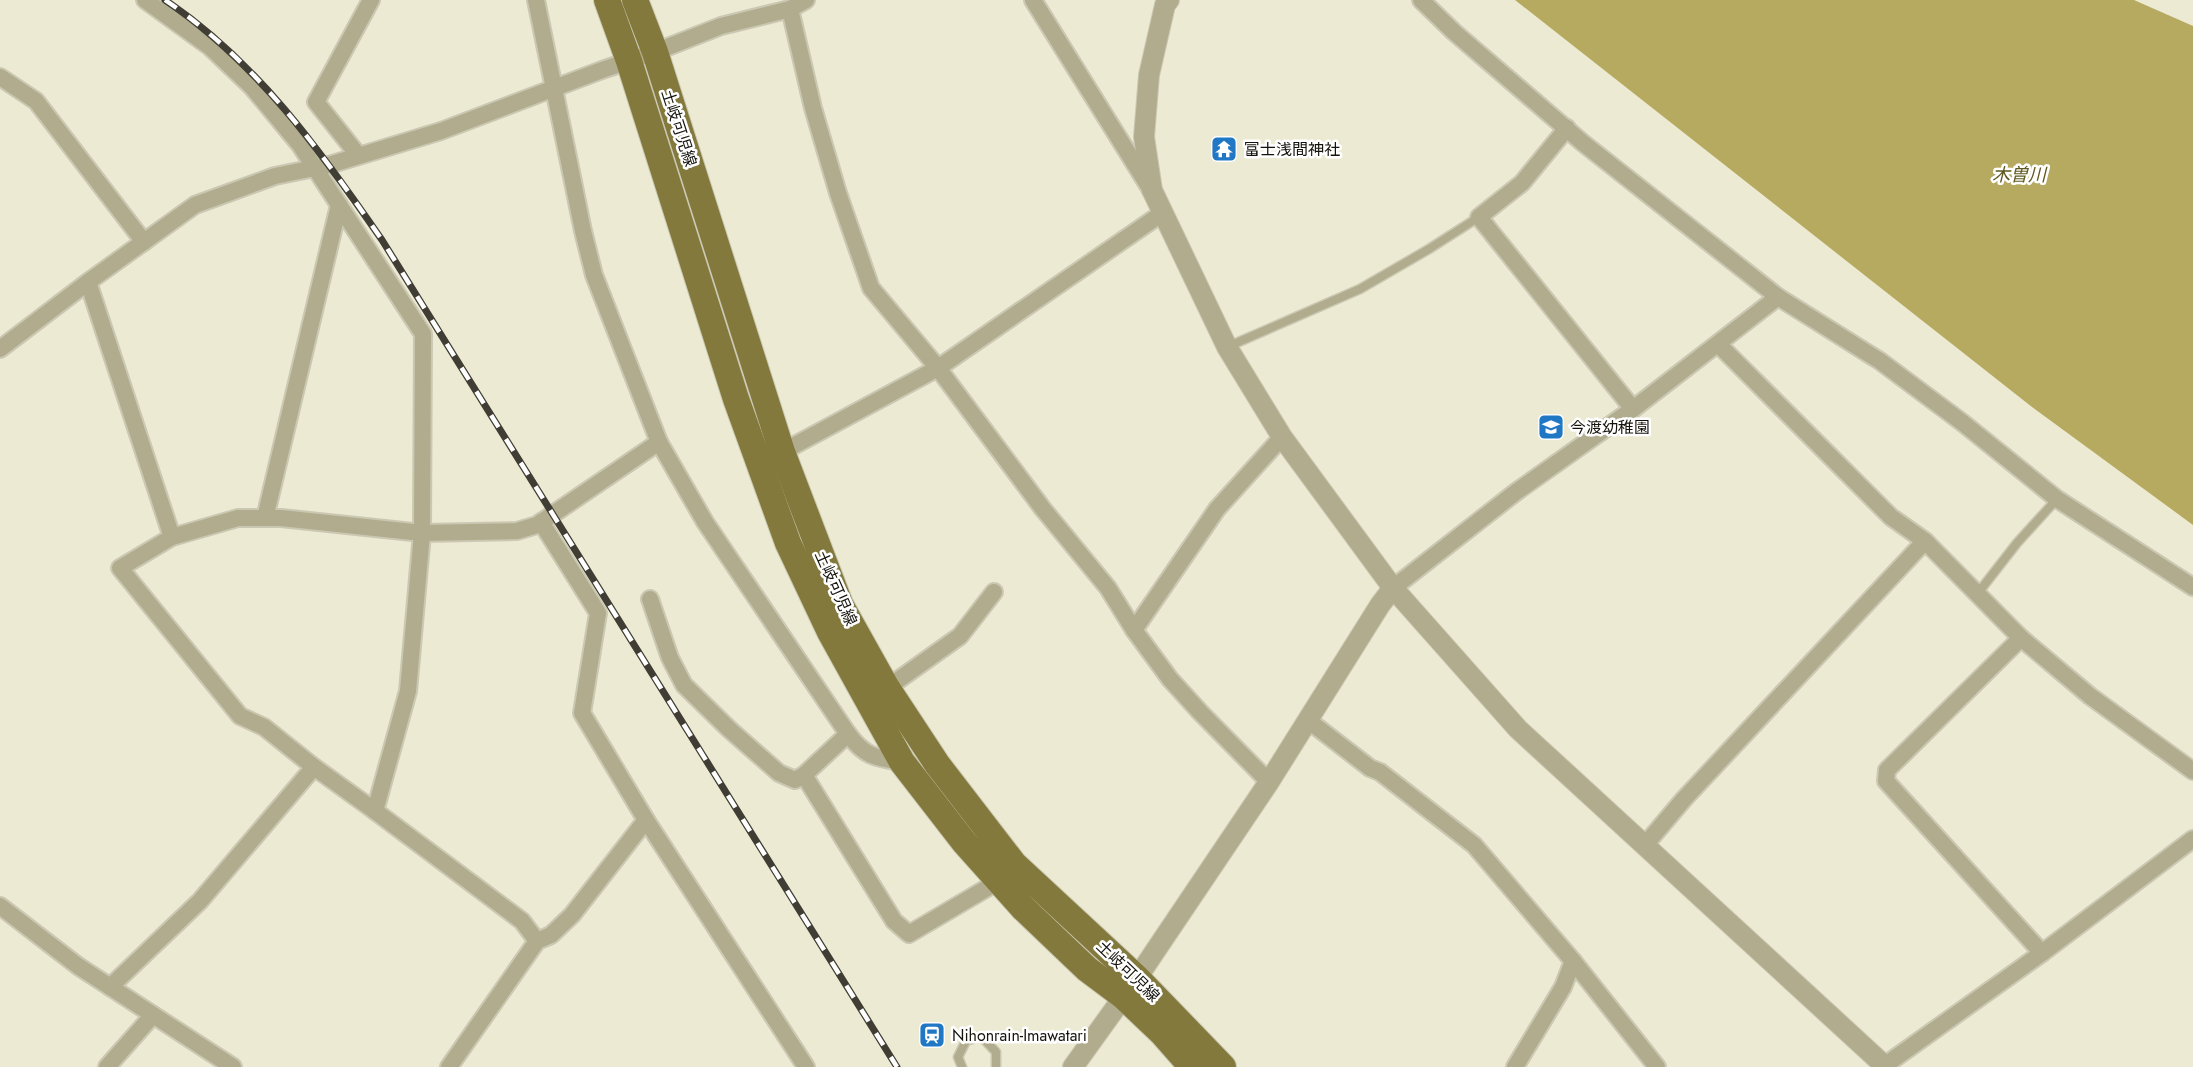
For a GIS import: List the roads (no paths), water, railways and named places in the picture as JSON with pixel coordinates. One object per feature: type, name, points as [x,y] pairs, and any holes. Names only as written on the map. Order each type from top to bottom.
[{"type":"main road","name":"土岐可児線","points":[[606,0],[629,61],[736,399],[788,543],[830,632],[902,762],[964,842],[1023,908],[1088,969],[1130,987],[1161,1032],[1192,1067]]},
{"type":"main road","name":"土岐可児線","points":[[635,0],[655,52],[782,452],[840,604],[887,688],[937,764],[1014,864],[1130,987],[1223,1067]]},
{"type":"street","points":[[145,0],[210,47],[252,87],[300,145],[423,334],[422,533],[408,691],[375,811]]},
{"type":"street","points":[[358,155],[316,102],[371,0]]},
{"type":"street","points":[[536,0],[553,90],[594,275],[659,442],[705,522],[853,741],[874,758],[902,762]]},
{"type":"street","points":[[0,349],[195,205],[275,176],[330,165],[441,131],[721,26],[790,9],[806,0]]},
{"type":"street","points":[[1033,0],[1152,190],[1161,214],[1227,347],[1282,437],[1393,588],[1518,729],[1885,1066],[2193,839]]},
{"type":"street","points":[[1152,190],[1144,137],[1149,75],[1165,5],[1169,0]]},
{"type":"street","points":[[1421,0],[1454,32],[1592,150],[1778,297],[1880,361],[1963,423],[2057,499],[2193,588]]},
{"type":"street","points":[[790,9],[813,108],[871,288],[938,368],[1043,509],[1108,588],[1134,630],[1170,679],[1269,782]]},
{"type":"street","points":[[0,77],[36,101],[144,242]]},
{"type":"street","points":[[1568,128],[1522,183],[1479,217],[1633,409]]},
{"type":"street","points":[[265,518],[339,205]]},
{"type":"street","points":[[782,452],[938,368],[1161,214]]},
{"type":"street","points":[[88,282],[172,537]]},
{"type":"street","points":[[1073,1067],[1269,782],[1393,588],[1516,492],[1633,409],[1778,297]]},
{"type":"street","points":[[1719,344],[1890,517],[1925,541],[2021,638],[2090,696],[2193,771]]},
{"type":"street","points":[[1134,630],[1217,509],[1282,437]]},
{"type":"street","points":[[537,941],[522,921],[314,767],[264,727],[240,716],[120,568],[172,537],[238,518],[281,518],[422,533],[517,531],[541,522],[659,442]]},
{"type":"street","points":[[541,522],[598,613],[582,713],[646,820],[807,1067]]},
{"type":"street","points":[[1646,845],[1684,799],[1925,541]]},
{"type":"street","points":[[887,688],[960,636],[994,592]]},
{"type":"street","points":[[650,599],[670,658],[684,685],[779,773],[795,780],[804,775],[848,734]]},
{"type":"street","points":[[2021,638],[1887,770],[1886,781],[2042,952]]},
{"type":"street","points":[[1309,721],[1370,768],[1380,772],[1474,846],[1574,961],[1657,1067]]},
{"type":"street","points":[[110,987],[200,901],[314,767]]},
{"type":"street","points":[[804,775],[894,921],[909,934],[987,888],[996,877]]},
{"type":"street","points":[[449,1067],[537,941],[551,934],[572,915],[646,820]]},
{"type":"street","points":[[0,906],[78,966],[233,1067]]},
{"type":"street","points":[[1515,1067],[1563,987],[1574,961]]},
{"type":"street","points":[[107,1067],[153,1015]]},
{"type":"lane","points":[[1227,347],[1360,289],[1479,217]]},
{"type":"lane","points":[[1978,593],[2017,543],[2057,499]]},
{"type":"lane","points":[[962,1067],[958,1058],[966,1041],[981,1036],[996,1052],[996,1067]]},
{"type":"water","name":"木曽川","points":[[1515,0],[2134,0],[2193,26],[2193,525],[2032,407]]},
{"type":"railway","points":[[165,0],[198,24],[258,79],[335,173],[382,240],[897,1067]]},
{"type":"place","name":"富士浅間神社","points":[[1224,149]]},
{"type":"place","name":"今渡幼稚園","points":[[1551,427]]},
{"type":"place","name":"Nihonrain-Imawatari","points":[[932,1035]]}]
